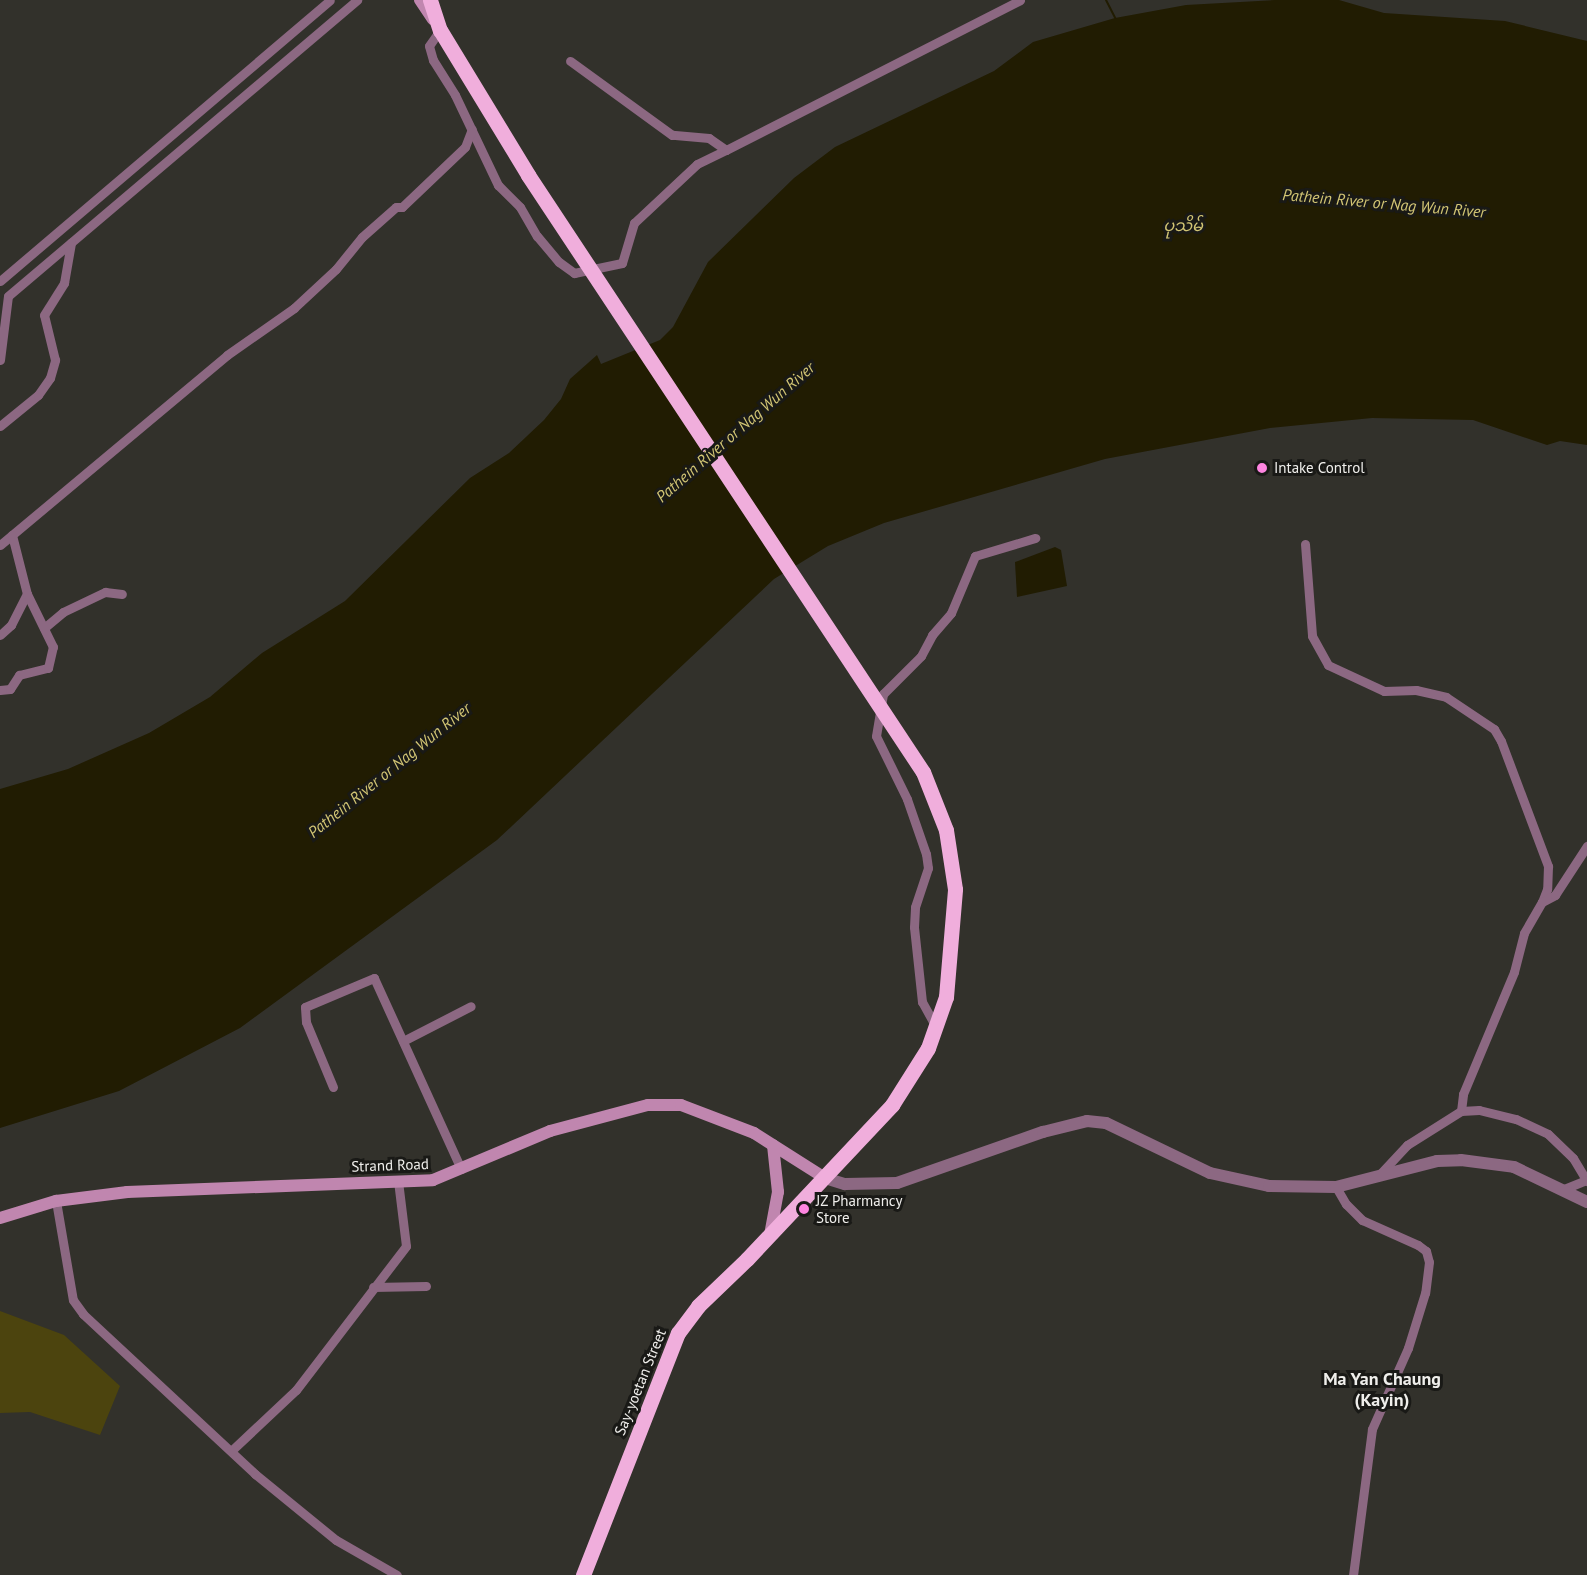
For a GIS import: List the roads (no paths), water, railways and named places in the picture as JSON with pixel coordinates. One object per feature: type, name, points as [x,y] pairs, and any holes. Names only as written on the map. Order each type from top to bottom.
[{"type":"highway","name":"Say-yoetan Street","points":[[430,0],[440,30],[528,176],[923,772],[946,830],[955,889],[946,997],[928,1048],[892,1105],[770,1235],[698,1306],[678,1333],[583,1575]]},
{"type":"main road","points":[[420,0],[440,30]]},
{"type":"main road","name":"Strand Road","points":[[0,1218],[56,1201],[127,1192],[433,1180],[550,1131],[648,1105],[681,1105],[754,1133],[825,1178]]},
{"type":"main road","points":[[770,1235],[778,1192],[773,1145]]},
{"type":"street","points":[[0,281],[330,0]]},
{"type":"street","points":[[0,360],[8,296],[357,0]]},
{"type":"street","points":[[440,30],[429,46],[433,60],[472,129],[498,185],[520,207],[537,236],[559,262],[574,273],[622,263],[634,223],[697,164],[1020,0]]},
{"type":"street","points":[[570,61],[672,135],[709,138],[726,150]]},
{"type":"street","points":[[0,545],[227,355],[294,308],[336,269],[362,237],[396,207],[402,207],[465,147],[472,129]]},
{"type":"street","points":[[0,426],[38,395],[50,378],[55,360],[44,315],[64,282],[71,243]]},
{"type":"street","points":[[0,690],[10,689],[20,675],[50,665],[53,647],[27,594],[12,535]]},
{"type":"street","points":[[936,1027],[922,1002],[914,927],[915,908],[928,868],[926,854],[907,799],[876,736],[883,694],[921,656],[932,635],[951,613],[975,556],[1035,538]]},
{"type":"street","points":[[1305,544],[1312,636],[1328,665],[1384,691],[1416,690],[1446,698],[1494,729],[1501,741],[1548,866],[1547,889],[1524,933],[1514,972],[1463,1094],[1461,1111]]},
{"type":"street","points":[[44,627],[63,612],[105,592],[122,594]]},
{"type":"street","points":[[0,636],[12,625],[27,594]]},
{"type":"street","points":[[1542,902],[1555,895],[1587,846]]},
{"type":"street","points":[[333,1087],[303,1015],[305,1007],[374,978],[460,1169]]},
{"type":"street","points":[[403,1041],[471,1006]]},
{"type":"street","points":[[1380,1174],[1407,1145],[1461,1111],[1479,1110],[1516,1119],[1548,1134],[1573,1158],[1587,1180],[1564,1189]]},
{"type":"street","points":[[825,1178],[845,1184],[897,1183],[1043,1132],[1087,1121],[1106,1123],[1210,1173],[1269,1186],[1336,1186],[1380,1174],[1461,1160],[1514,1167],[1587,1202]]},
{"type":"street","points":[[231,1451],[296,1390],[336,1342],[373,1287],[406,1246],[398,1181]]},
{"type":"street","points":[[1336,1186],[1346,1204],[1362,1220],[1418,1245],[1426,1251],[1429,1262],[1425,1293],[1408,1348],[1370,1437],[1353,1575]]},
{"type":"street","points":[[56,1201],[73,1300],[78,1307],[231,1451],[336,1540],[397,1575]]},
{"type":"street","points":[[373,1287],[426,1286]]},
{"type":"water","name":"ပုသိမ်","points":[[1275,0],[1339,0],[1384,13],[1505,21],[1587,41],[1587,445],[1560,441],[1547,445],[1473,420],[1372,418],[1270,428],[1105,459],[884,523],[828,546],[774,579],[497,840],[240,1028],[119,1091],[0,1128],[0,789],[68,769],[149,733],[210,697],[262,653],[345,601],[470,478],[509,453],[544,420],[561,399],[570,379],[597,355],[601,364],[660,340],[673,327],[708,262],[794,178],[835,147],[994,71],[1033,42],[1115,18],[1186,5]]},
{"type":"water","points":[[1055,547],[1061,550],[1067,586],[1017,597],[1015,562]]},
{"type":"waterway","points":[[1106,0],[1115,18]]},
{"type":"place","name":"Intake Control","points":[[1262,468]]},
{"type":"place","name":"JZ Pharmancy Store","points":[[804,1209]]},
{"type":"district","name":"Ma Yan Chaung (Kayin)","points":[[1382,1390]]},
{"type":"water label","name":"Pathein River or Nag Wun River","points":[[1384,203]]},
{"type":"water label","name":"Pathein River or Nag Wun River","points":[[735,432]]},
{"type":"water label","name":"Pathein River or Nag Wun River","points":[[389,770]]}]
